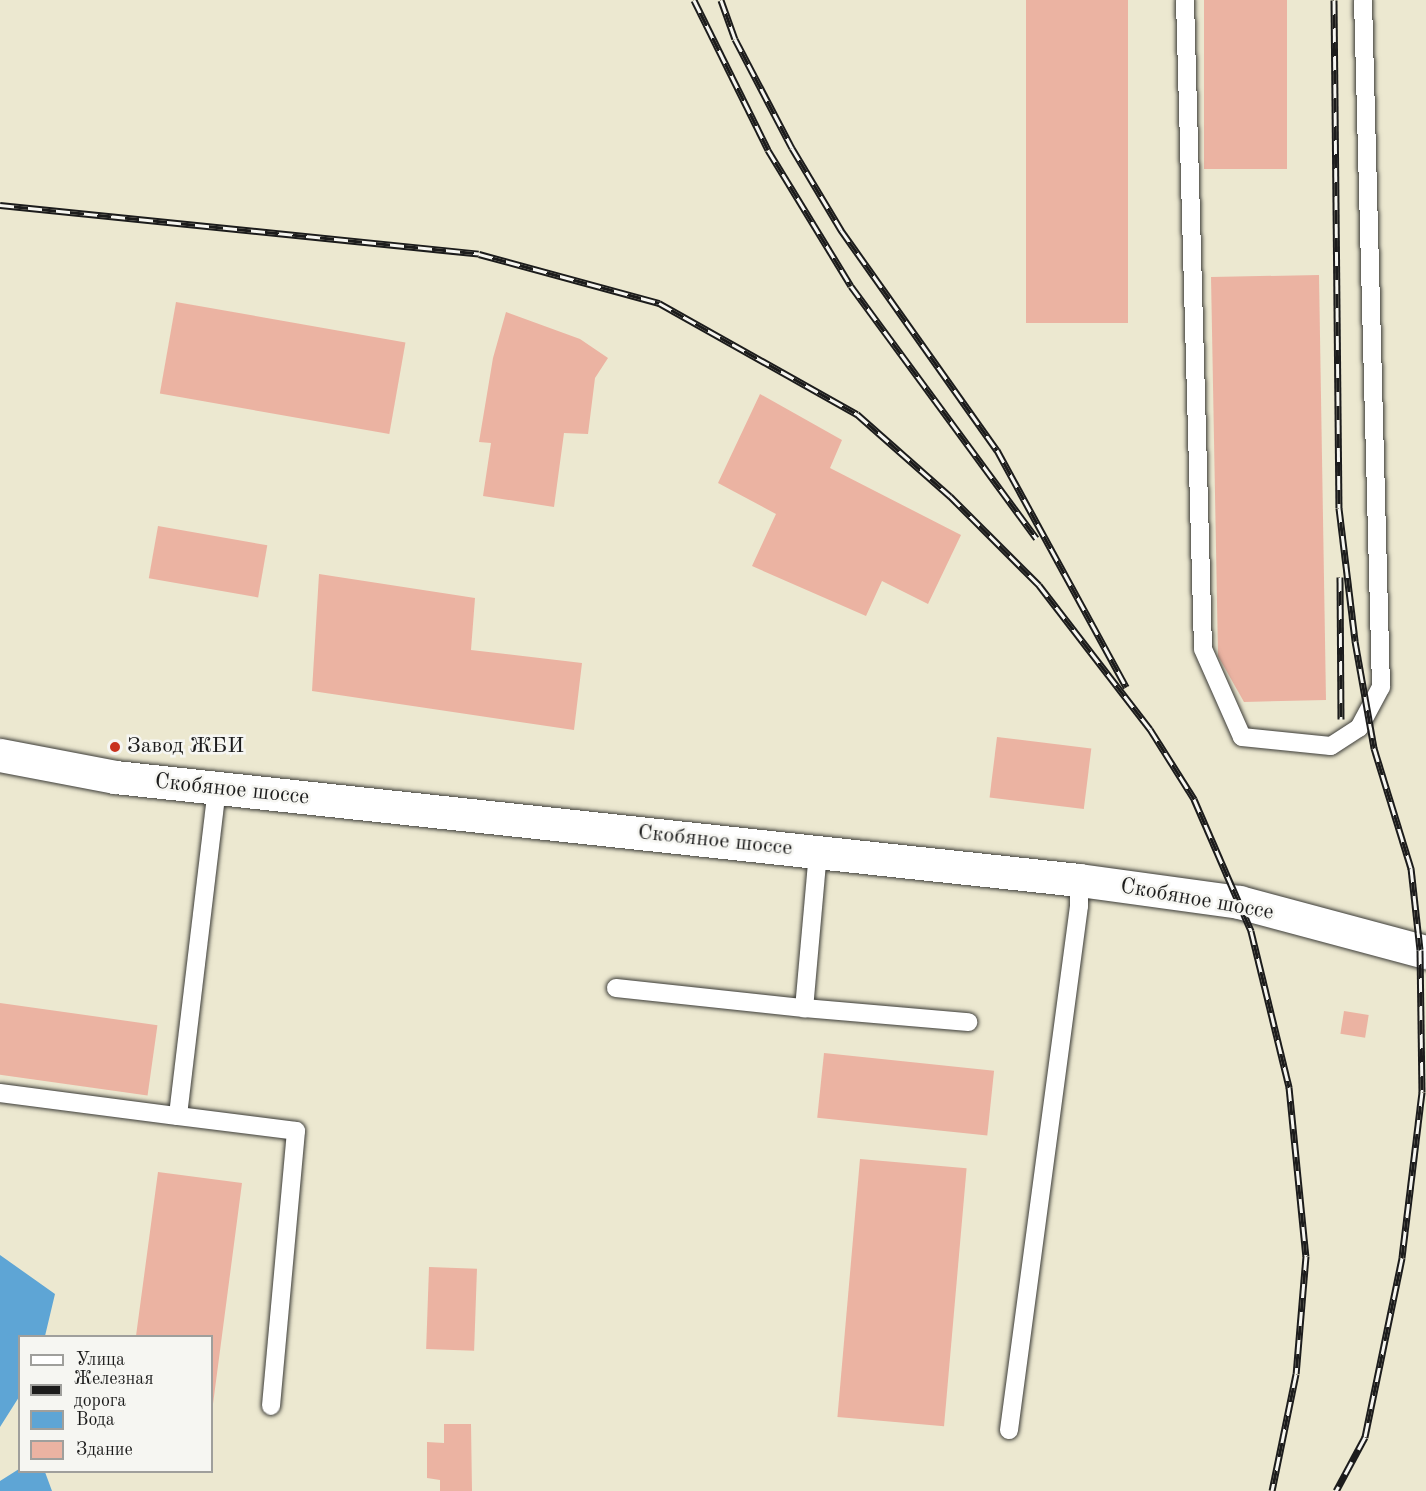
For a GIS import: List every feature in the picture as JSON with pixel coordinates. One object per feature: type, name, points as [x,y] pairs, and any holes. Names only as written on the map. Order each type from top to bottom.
[{"type":"main road","name":"Скобяное шоссе","points":[[1,752],[115,777],[1079,880],[1239,902],[1426,952]]},
{"type":"lane","points":[[1185,0],[1203,649],[1242,737],[1331,746],[1359,728],[1381,687],[1363,0]]},
{"type":"lane","points":[[178,1116],[217,788]]},
{"type":"lane","points":[[804,1008],[818,852]]},
{"type":"lane","points":[[1009,1430],[1078,918],[1079,880]]},
{"type":"lane","points":[[616,988],[804,1008],[968,1022]]},
{"type":"lane","points":[[0,1093],[296,1131],[271,1406]]},
{"type":"water","points":[[0,1255],[55,1294],[45,1335],[18,1335],[18,1399],[0,1427]]},
{"type":"water","points":[[18,1470],[18,1473],[45,1473],[52,1491],[0,1491],[0,1481]]},
{"type":"building","points":[[1026,0],[1128,0],[1128,323],[1026,323]]},
{"type":"building","points":[[1204,0],[1287,0],[1287,169],[1204,169]]},
{"type":"building","points":[[1319,275],[1326,700],[1244,702],[1218,656],[1211,277]]},
{"type":"building","points":[[176,302],[405,342],[389,434],[160,394]]},
{"type":"building","points":[[506,312],[580,339],[608,358],[595,378],[588,434],[564,433],[554,507],[483,496],[491,443],[479,442],[493,358]]},
{"type":"building","points":[[760,394],[842,440],[830,468],[961,535],[928,604],[882,581],[866,616],[752,566],[776,514],[718,483]]},
{"type":"building","points":[[158,526],[267,545],[258,597],[149,578]]},
{"type":"building","points":[[319,574],[475,598],[471,650],[582,663],[574,730],[312,691]]},
{"type":"building","points":[[997,737],[1091,749],[1084,809],[990,798]]},
{"type":"building","points":[[0,1003],[157,1025],[148,1095],[0,1075]]},
{"type":"building","points":[[1344,1011],[1369,1015],[1365,1038],[1340,1034]]},
{"type":"building","points":[[824,1053],[994,1071],[987,1136],[817,1118]]},
{"type":"building","points":[[860,1159],[967,1168],[944,1426],[837,1417]]},
{"type":"building","points":[[158,1172],[242,1183],[213,1404],[213,1335],[136,1335]]},
{"type":"building","points":[[429,1267],[477,1269],[474,1351],[426,1349]]},
{"type":"building","points":[[444,1424],[471,1424],[472,1491],[440,1491],[440,1480],[427,1478],[427,1442],[444,1443]]},
{"type":"railway","points":[[694,0],[768,150],[851,286],[1036,538]]},
{"type":"railway","points":[[721,0],[735,39],[792,148],[841,230],[997,450],[1126,687]]},
{"type":"railway","points":[[1334,0],[1339,508],[1355,641],[1374,748],[1411,868],[1420,950],[1422,1092],[1402,1258],[1365,1437],[1336,1491]]},
{"type":"railway","points":[[0,205],[479,254],[659,303],[857,414],[950,496],[1039,585],[1150,729],[1194,799],[1251,931],[1289,1087],[1306,1256],[1296,1374],[1272,1491]]},
{"type":"railway","points":[[1340,577],[1341,719]]},
{"type":"place","name":"Завод ЖБИ","points":[[115,747]]}]
